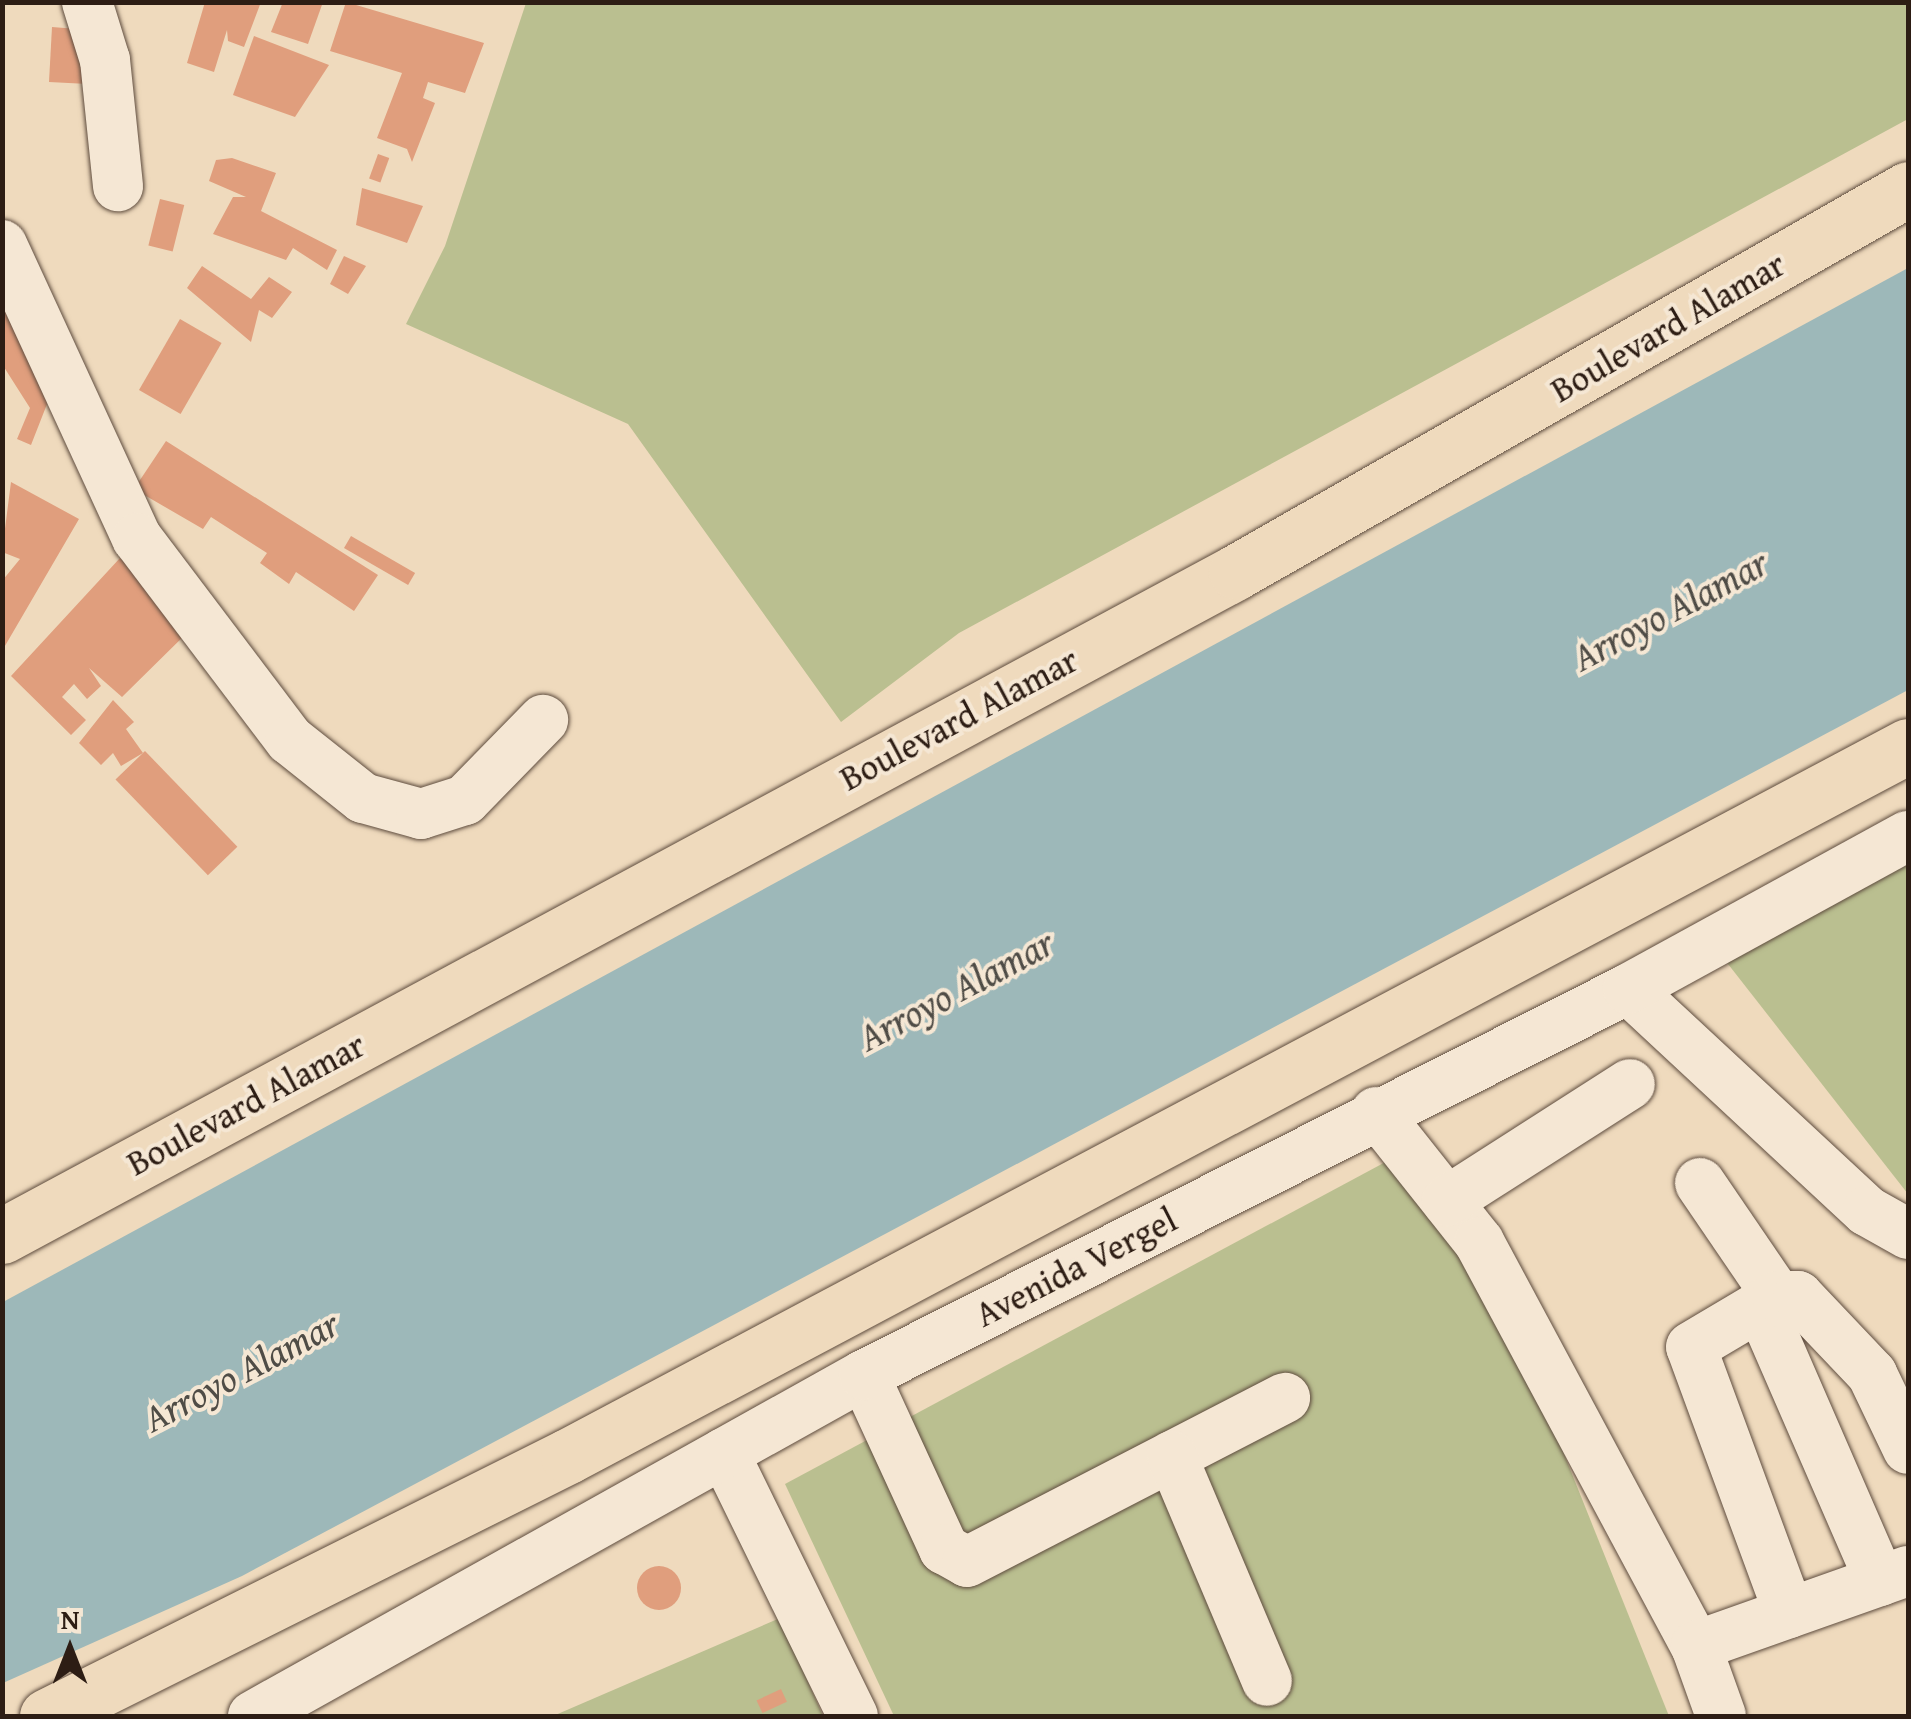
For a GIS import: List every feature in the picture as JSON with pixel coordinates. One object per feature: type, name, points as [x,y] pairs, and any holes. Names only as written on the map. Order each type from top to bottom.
[{"type":"highway","name":"Boulevard Alamar","points":[[2,1236],[1236,572],[1908,190]]},
{"type":"highway","points":[[48,1716],[568,1456],[1908,746]]},
{"type":"street","points":[[88,2],[105,60],[118,186]]},
{"type":"street","points":[[2,245],[137,538],[290,740],[363,798],[421,814],[465,800],[543,720]]},
{"type":"street","name":"Avenida Vergel","points":[[258,1715],[864,1375],[1376,1112],[1628,989],[1908,836]]},
{"type":"street","points":[[1628,989],[1867,1211],[1908,1234]]},
{"type":"street","points":[[1447,1201],[1630,1084]]},
{"type":"street","points":[[1376,1112],[1479,1242],[1696,1646],[1721,1716]]},
{"type":"street","points":[[1696,1646],[1894,1576],[1769,1301],[1700,1183]]},
{"type":"street","points":[[1790,1613],[1689,1360],[1702,1337],[1769,1301],[1814,1306],[1872,1374],[1908,1448]]},
{"type":"street","points":[[864,1375],[944,1549],[966,1562],[1285,1398]]},
{"type":"street","points":[[724,1453],[853,1716]]},
{"type":"street","points":[[1172,1456],[1267,1681]]},
{"type":"green space","points":[[526,3],[1908,3],[1908,119],[959,633],[841,722],[628,424],[406,324],[445,246]]},
{"type":"green space","points":[[1908,836],[1908,1194],[1710,941]]},
{"type":"green space","points":[[1406,1151],[1479,1242],[1669,1716],[894,1716],[785,1484]]},
{"type":"green space","points":[[780,1618],[823,1716],[553,1716]]},
{"type":"water","name":"Arroyo Alamar","points":[[1908,268],[1908,690],[242,1576],[3,1683],[3,1302]]},
{"type":"building","points":[[205,2],[261,2],[244,47],[228,41],[227,30],[214,72],[187,63]]},
{"type":"building","points":[[283,2],[323,2],[308,44],[271,32]]},
{"type":"building","points":[[346,2],[484,43],[465,93],[428,82],[423,98],[435,103],[412,162],[407,149],[377,138],[402,73],[330,51]]},
{"type":"building","points":[[52,27],[77,29],[88,84],[49,82]]},
{"type":"building","points":[[254,36],[329,65],[295,117],[233,95]]},
{"type":"building","points":[[378,154],[389,158],[380,183],[369,178]]},
{"type":"building","points":[[232,158],[276,173],[261,211],[337,250],[327,270],[293,248],[286,260],[213,234],[233,197],[246,197],[209,181],[216,160]]},
{"type":"building","points":[[362,188],[423,206],[407,243],[356,225]]},
{"type":"building","points":[[160,199],[184,205],[173,252],[148,246]]},
{"type":"building","points":[[344,256],[366,266],[348,294],[330,284]]},
{"type":"building","points":[[202,266],[251,299],[269,277],[292,292],[272,318],[259,310],[251,342],[187,288]]},
{"type":"building","points":[[2,293],[58,376],[31,445],[17,439],[30,408],[2,364]]},
{"type":"building","points":[[180,319],[222,343],[181,414],[139,390]]},
{"type":"building","points":[[166,441],[378,575],[354,611],[296,572],[289,584],[260,563],[267,553],[211,517],[203,529],[134,489]]},
{"type":"building","points":[[11,482],[79,519],[2,651],[2,581],[20,559],[2,552]]},
{"type":"building","points":[[351,536],[415,573],[408,585],[344,548]]},
{"type":"building","points":[[120,558],[192,628],[122,697],[89,668],[101,686],[87,699],[74,684],[62,697],[86,720],[71,735],[11,676]]},
{"type":"building","points":[[113,700],[134,722],[126,729],[143,753],[121,766],[113,753],[101,765],[79,743]]},
{"type":"building","points":[[145,751],[237,847],[208,875],[116,779]]},
{"type":"building","points":[[659,1566],[674,1573],[681,1588],[674,1603],[659,1610],[644,1603],[637,1588],[644,1573]]},
{"type":"building","points":[[781,1689],[787,1702],[762,1713],[757,1700]]}]
